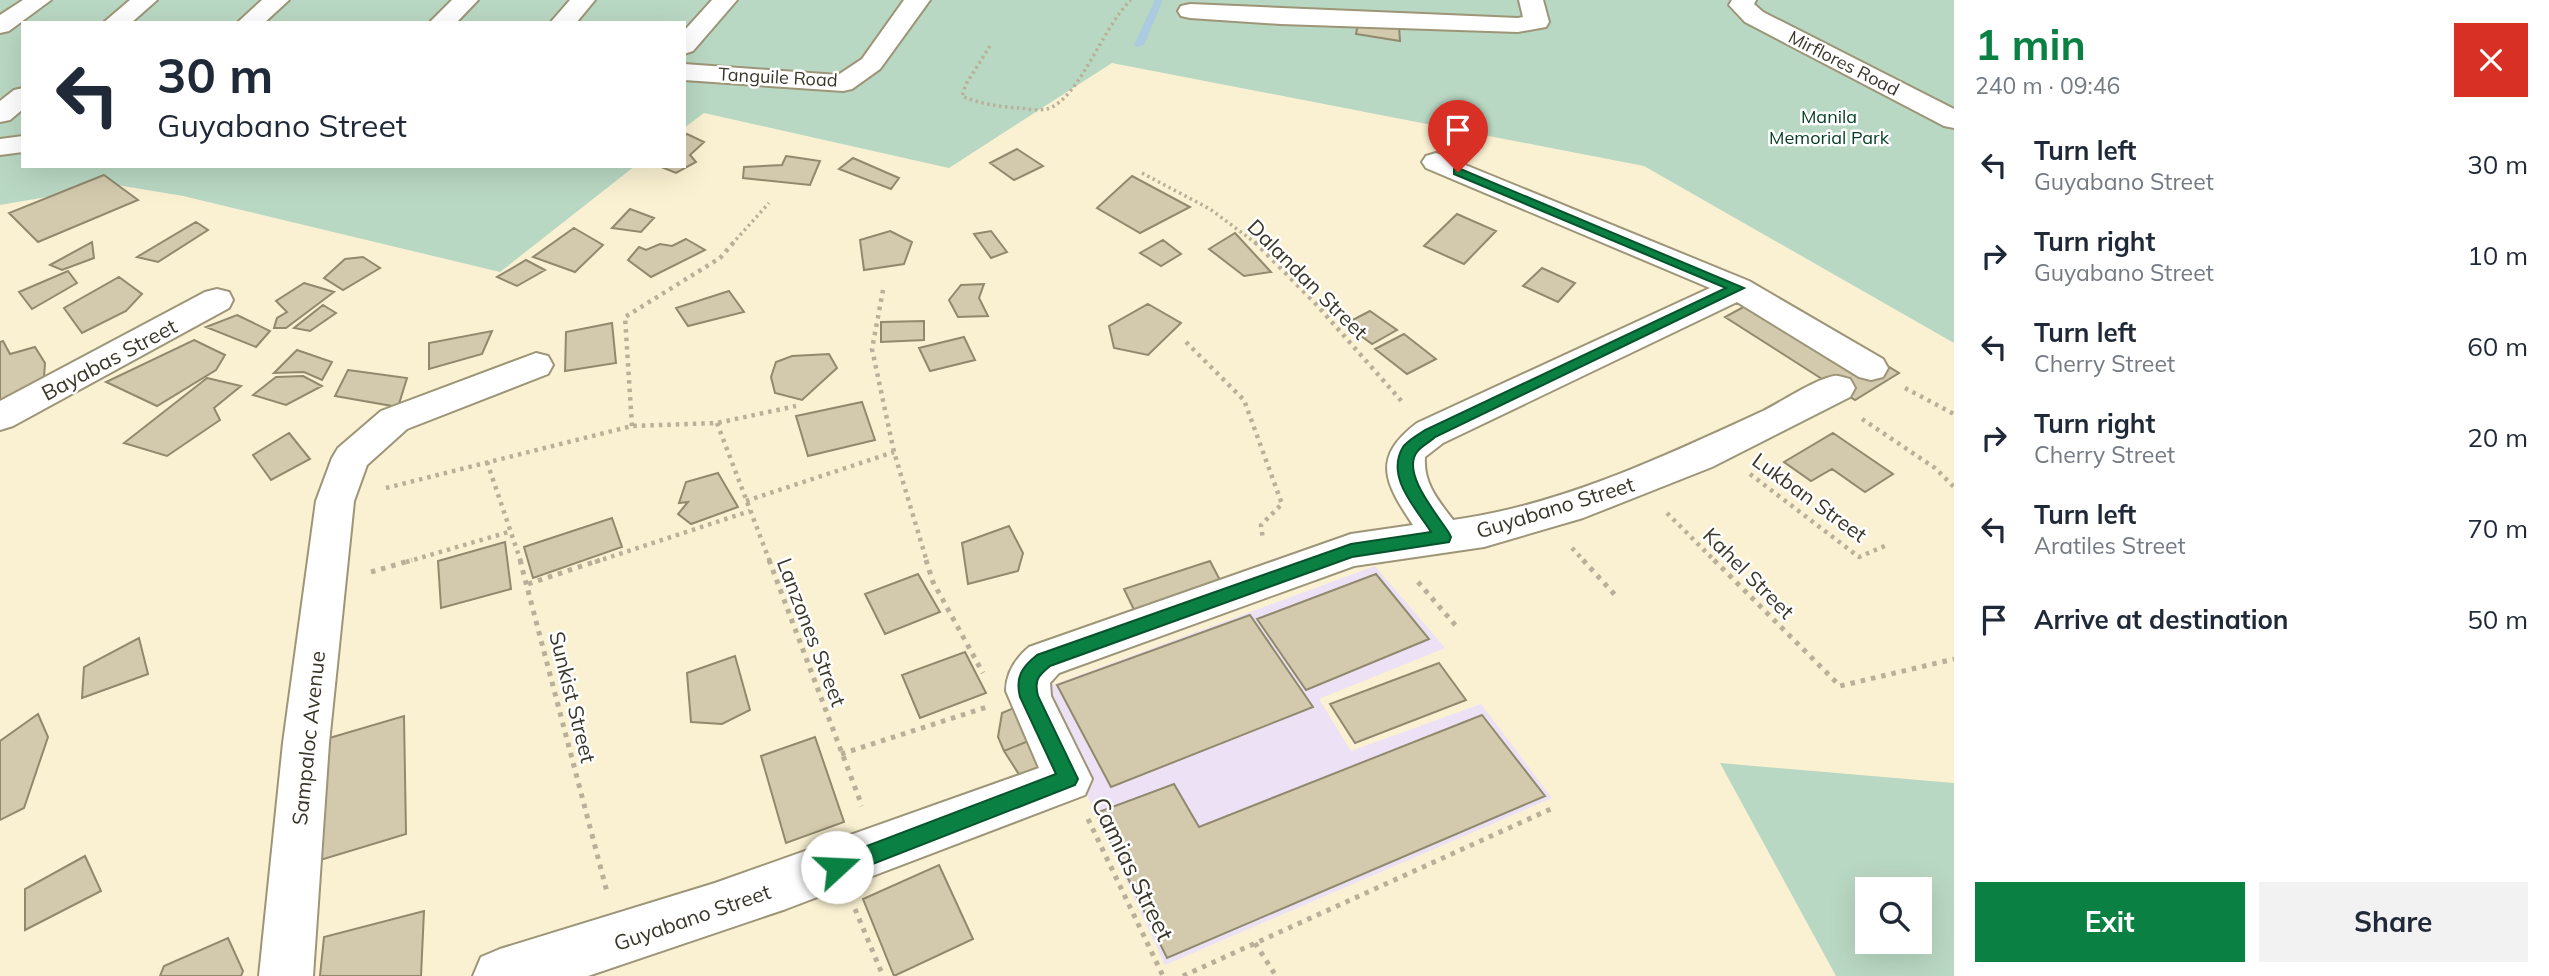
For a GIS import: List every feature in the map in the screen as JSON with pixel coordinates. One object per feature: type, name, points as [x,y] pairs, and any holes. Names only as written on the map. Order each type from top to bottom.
[{"type":"street","points":[[0,26],[39,0]]},
{"type":"street","points":[[118,21],[145,0]]},
{"type":"street","points":[[251,21],[277,0]]},
{"type":"street","points":[[443,21],[466,0]]},
{"type":"street","points":[[564,21],[583,0]]},
{"type":"street","points":[[686,44],[725,0]]},
{"type":"street","name":"Tanguile Road","points":[[686,72],[844,83],[871,64],[918,0]]},
{"type":"street","points":[[1190,12],[1281,18],[1518,25],[1537,22],[1531,0]]},
{"type":"street","name":"Mirflores Road","points":[[1744,0],[1741,5],[1754,17],[1954,120]]},
{"type":"street","points":[[0,114],[21,98]]},
{"type":"street","points":[[0,147],[21,144]]},
{"type":"street","points":[[1436,162],[1738,288],[1871,368]]},
{"type":"street","points":[[1443,537],[1406,480],[1405,463],[1410,449],[1430,433],[1738,288]]},
{"type":"street","name":"Bayabas Street","points":[[0,417],[217,300]]},
{"type":"street","name":"Sampaloc Avenue","points":[[286,976],[306,743],[324,586],[335,501],[351,458],[394,420],[536,365]]},
{"type":"street","name":"Guyabano Street","points":[[500,976],[620,942],[859,860],[1068,779],[1029,697],[1026,684],[1030,671],[1044,660],[1351,551],[1504,526],[1542,515],[1636,482],[1718,449],[1832,392]]},
{"type":"path","points":[[990,46],[982,63],[963,88],[962,96],[1004,107],[1048,110],[1071,94],[1098,42],[1124,4],[1131,0]]},
{"type":"path","name":"Dalandan Street","points":[[1142,173],[1210,209],[1248,236],[1316,304],[1430,433]]},
{"type":"path","points":[[632,426],[625,317],[720,258],[769,203]]},
{"type":"path","points":[[883,290],[872,349],[894,452],[933,582],[986,679]]},
{"type":"path","points":[[1186,342],[1244,401],[1282,504],[1261,525],[1268,579]]},
{"type":"path","points":[[1900,385],[1954,414]]},
{"type":"path","points":[[1832,392],[1936,468],[1954,487]]},
{"type":"path","points":[[335,501],[632,426],[717,424],[796,406]]},
{"type":"path","name":"Lanzones Street","points":[[717,424],[841,754],[883,976]]},
{"type":"path","name":"Lukban Street","points":[[1718,449],[1859,557],[1886,545]]},
{"type":"path","points":[[746,501],[894,452]]},
{"type":"path","name":"Sunkist Street","points":[[487,462],[528,584],[620,942]]},
{"type":"path","name":"Kahel Street","points":[[1636,482],[1840,686],[1954,659]]},
{"type":"path","points":[[528,584],[750,511]]},
{"type":"path","points":[[1542,515],[1616,596]]},
{"type":"path","points":[[324,586],[512,531]]},
{"type":"path","points":[[841,754],[1000,703]]},
{"type":"path","name":"Camias Street","points":[[1068,779],[1163,976]]},
{"type":"path","points":[[1183,976],[1553,807]]},
{"type":"path","points":[[1255,943],[1276,976]]},
{"type":"shaded area","points":[[1375,566],[1445,648],[1319,699],[1351,751],[1481,704],[1552,798],[1165,965],[1039,690]]},
{"type":"green space","name":"Manila Memorial Park","points":[[0,0],[1954,0],[1954,343],[1644,166],[1112,63],[949,168],[704,113],[686,126],[686,21],[21,21],[21,168],[632,168],[500,272],[183,196],[117,185],[0,205]]},
{"type":"green space","points":[[1720,763],[1954,783],[1954,976],[1836,976]]},
{"type":"building","points":[[1358,23],[1399,26],[1400,41],[1356,34]]},
{"type":"building","points":[[686,135],[704,142],[690,155],[696,162],[686,168]]},
{"type":"building","points":[[1017,149],[1043,166],[1014,180],[990,163]]},
{"type":"building","points":[[786,156],[820,161],[810,185],[743,178],[744,167],[782,165]]},
{"type":"building","points":[[853,158],[899,178],[891,189],[839,169]]},
{"type":"building","points":[[664,168],[685,168],[676,173]]},
{"type":"building","points":[[104,175],[138,200],[38,242],[9,213]]},
{"type":"building","points":[[1132,176],[1190,207],[1140,233],[1097,208]]},
{"type":"building","points":[[630,209],[654,218],[641,232],[612,228]]},
{"type":"building","points":[[1457,214],[1496,231],[1464,264],[1424,246]]},
{"type":"building","points":[[196,222],[208,230],[158,262],[137,257]]},
{"type":"building","points":[[574,228],[603,245],[575,272],[533,257]]},
{"type":"building","points":[[890,231],[912,242],[904,264],[864,270],[860,240]]},
{"type":"building","points":[[991,231],[1007,252],[991,258],[974,234]]},
{"type":"building","points":[[1235,233],[1271,272],[1244,276],[1209,249]]},
{"type":"building","points":[[686,239],[705,250],[651,277],[628,260],[639,247],[646,250],[660,244],[672,246]]},
{"type":"building","points":[[1163,240],[1181,254],[1161,266],[1140,253]]},
{"type":"building","points":[[92,242],[94,258],[62,270],[50,265]]},
{"type":"building","points":[[363,257],[380,268],[343,290],[324,278],[345,259]]},
{"type":"building","points":[[526,260],[545,270],[517,286],[497,277]]},
{"type":"building","points":[[1542,268],[1575,283],[1558,302],[1523,286]]},
{"type":"building","points":[[68,271],[77,283],[32,309],[19,292]]},
{"type":"building","points":[[119,277],[142,294],[126,311],[82,333],[64,308]]},
{"type":"building","points":[[304,283],[334,292],[286,328],[274,328],[277,318],[287,312],[276,301]]},
{"type":"building","points":[[984,284],[979,298],[988,316],[958,317],[949,300],[961,285]]},
{"type":"building","points":[[729,291],[744,312],[688,326],[676,308]]},
{"type":"building","points":[[1769,293],[1899,373],[1855,400],[1725,317]]},
{"type":"building","points":[[1148,304],[1181,323],[1148,355],[1114,348],[1109,326]]},
{"type":"building","points":[[323,305],[336,313],[310,331],[294,328]]},
{"type":"building","points":[[1370,311],[1397,330],[1372,344],[1345,324]]},
{"type":"building","points":[[237,315],[270,331],[256,347],[206,327]]},
{"type":"building","points":[[924,321],[924,340],[881,342],[881,322]]},
{"type":"building","points":[[612,323],[616,363],[565,371],[566,332]]},
{"type":"building","points":[[492,331],[482,354],[429,369],[429,343]]},
{"type":"building","points":[[1404,334],[1436,359],[1407,374],[1375,349]]},
{"type":"building","points":[[964,337],[975,360],[930,371],[919,348]]},
{"type":"building","points":[[194,340],[225,355],[216,370],[157,406],[106,382]]},
{"type":"building","points":[[3,341],[10,354],[35,347],[45,363],[44,377],[0,402],[0,342]]},
{"type":"building","points":[[297,350],[332,362],[322,380],[304,372],[274,373]]},
{"type":"building","points":[[829,354],[837,368],[802,400],[775,393],[771,377],[776,362],[792,356]]},
{"type":"building","points":[[348,370],[407,378],[398,407],[335,396]]},
{"type":"building","points":[[303,376],[322,386],[286,405],[253,395],[276,377]]},
{"type":"building","points":[[207,378],[241,386],[214,408],[220,420],[167,456],[124,443]]},
{"type":"building","points":[[862,402],[875,440],[808,456],[796,416]]},
{"type":"building","points":[[289,433],[310,459],[271,480],[253,455]]},
{"type":"building","points":[[1833,433],[1893,474],[1865,492],[1832,469],[1811,481],[1784,462]]},
{"type":"building","points":[[718,473],[738,507],[691,524],[678,514],[688,502],[679,503],[686,482]]},
{"type":"building","points":[[612,518],[622,547],[533,578],[524,547]]},
{"type":"building","points":[[1009,526],[1023,553],[1018,571],[968,584],[962,543]]},
{"type":"building","points":[[505,542],[511,589],[441,608],[438,561]]},
{"type":"building","points":[[1210,561],[1223,586],[1137,616],[1124,589]]},
{"type":"building","points":[[918,574],[940,612],[885,634],[865,594]]},
{"type":"building","points":[[1376,574],[1429,639],[1306,690],[1257,619]]},
{"type":"building","points":[[1250,615],[1313,707],[1111,787],[1057,685]]},
{"type":"building","points":[[139,638],[148,674],[82,698],[84,667]]},
{"type":"building","points":[[965,652],[986,693],[920,718],[902,675]]},
{"type":"building","points":[[735,656],[750,710],[722,724],[691,722],[687,673]]},
{"type":"building","points":[[1439,663],[1466,700],[1355,743],[1330,704]]},
{"type":"building","points":[[1021,705],[1038,737],[1004,751],[998,737],[1002,713]]},
{"type":"building","points":[[38,714],[48,737],[24,808],[0,820],[0,741]]},
{"type":"building","points":[[1482,715],[1545,796],[1167,958],[1096,813],[1174,784],[1199,827]]},
{"type":"building","points":[[404,716],[406,834],[314,862],[319,741]]},
{"type":"building","points":[[815,737],[844,822],[786,843],[761,756]]},
{"type":"building","points":[[1038,737],[1052,765],[1022,779],[1004,751]]},
{"type":"building","points":[[85,856],[101,891],[25,930],[25,889]]},
{"type":"building","points":[[939,865],[973,939],[894,976],[863,899]]},
{"type":"building","points":[[424,911],[421,976],[320,976],[324,937]]},
{"type":"building","points":[[228,938],[243,971],[241,976],[160,976],[164,966]]},
{"type":"waterway","points":[[1139,45],[1159,0]]},
{"type":"route","points":[[837,867],[1068,779],[1029,697],[1026,684],[1030,671],[1044,660],[1351,551],[1415,539],[1443,537],[1406,480],[1405,463],[1410,449],[1430,433],[1738,288],[1458,172]]}]
